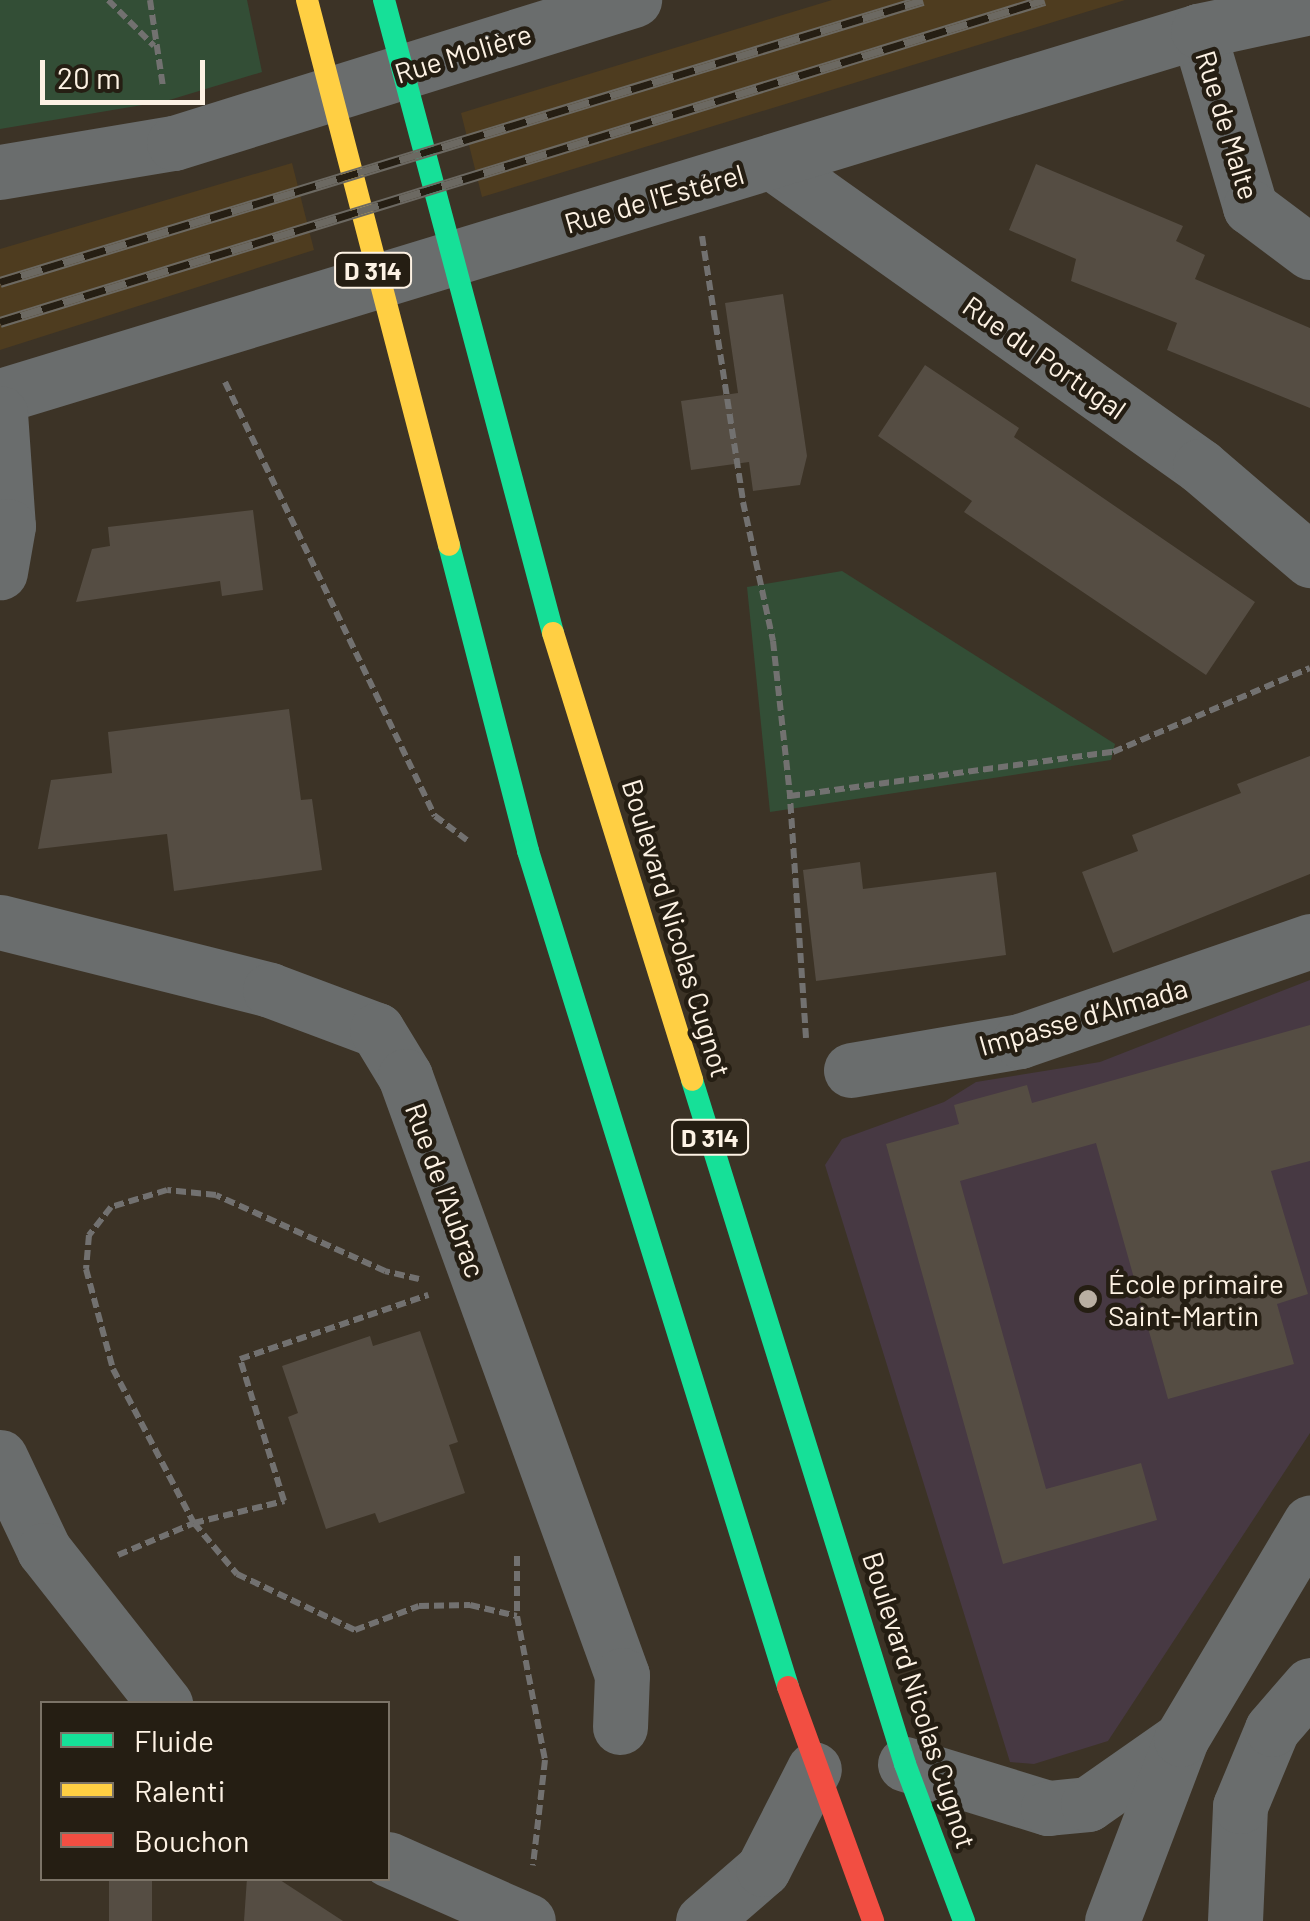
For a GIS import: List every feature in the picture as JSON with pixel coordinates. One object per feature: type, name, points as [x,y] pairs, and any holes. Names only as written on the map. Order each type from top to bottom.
[{"type":"main road","name":"Boulevard Nicolas Cugnot","points":[[385,2],[515,510],[906,1764],[964,1921]]},
{"type":"main road","name":"D 314","points":[[308,7],[437,524],[528,851]]},
{"type":"main road","points":[[528,851],[814,1769],[872,1921]]},
{"type":"street","name":"Rue Molière","points":[[0,172],[174,143],[634,0]]},
{"type":"street","name":"Rue de l'Estérel","points":[[0,396],[201,331],[772,163],[1198,31],[1310,7]]},
{"type":"street","name":"Rue de Malte","points":[[1198,31],[1250,208],[1310,252]]},
{"type":"street","name":"Rue du Portugal","points":[[772,163],[1200,466],[1310,560]]},
{"type":"street","points":[[0,413],[8,526],[0,572]]},
{"type":"street","name":"Rue de l'Aubrac","points":[[0,922],[270,990],[377,1030],[405,1076],[468,1290],[622,1675],[620,1727]]},
{"type":"street","name":"Impasse d’Almada","points":[[851,1070],[1020,1041],[1310,941]]},
{"type":"street","points":[[0,1457],[36,1556],[162,1701]]},
{"type":"street","points":[[1112,1921],[1181,1740],[1310,1523]]},
{"type":"street","points":[[1236,1921],[1240,1806],[1272,1729],[1310,1685]]},
{"type":"street","points":[[906,1764],[1048,1808],[1088,1804],[1181,1740]]},
{"type":"street","points":[[703,1921],[764,1870],[814,1769]]},
{"type":"street","points":[[390,1862],[437,1903],[522,1918]]},
{"type":"path","points":[[108,0],[155,47]]},
{"type":"path","points":[[150,0],[174,143]]},
{"type":"path","points":[[695,186],[743,502],[773,641],[790,796],[806,1042],[851,1070]]},
{"type":"path","points":[[201,331],[435,816],[472,843],[528,851]]},
{"type":"path","points":[[790,796],[1113,752],[1310,668]]},
{"type":"path","points":[[468,1290],[385,1272],[216,1195],[167,1190],[111,1207],[89,1236],[86,1269],[112,1369],[194,1523],[237,1574],[355,1630],[418,1606],[470,1605],[517,1616]]},
{"type":"path","points":[[36,1556],[284,1501],[240,1359],[468,1290]]},
{"type":"path","points":[[517,1546],[517,1616],[545,1760],[540,1844],[522,1918]]},
{"type":"shaded area","points":[[832,0],[1125,0],[482,197],[461,113]]},
{"type":"shaded area","points":[[292,163],[314,250],[0,350],[0,249]]},
{"type":"shaded area","name":"École primaire Saint-Martin","points":[[1310,980],[1310,1433],[1108,1741],[1034,1764],[1010,1762],[825,1165],[842,1139],[944,1102],[976,1082],[1100,1062]]},
{"type":"green space","points":[[0,0],[247,0],[262,72],[166,101],[0,129]]},
{"type":"green space","points":[[842,571],[1115,744],[1111,760],[770,812],[747,587]]},
{"type":"building","points":[[1036,164],[1183,226],[1176,241],[1205,255],[1195,279],[1310,328],[1310,408],[1167,350],[1177,323],[1071,281],[1076,259],[1009,230]]},
{"type":"building","points":[[783,294],[807,456],[800,485],[753,491],[749,462],[691,470],[681,401],[738,393],[725,303]]},
{"type":"building","points":[[925,365],[1019,428],[1014,437],[1255,602],[1206,675],[964,512],[972,501],[878,436]]},
{"type":"building","points":[[253,510],[263,590],[222,596],[220,581],[76,602],[92,549],[110,546],[108,527]]},
{"type":"building","points":[[289,709],[301,800],[312,799],[322,870],[174,891],[167,834],[38,849],[51,780],[112,773],[108,732]]},
{"type":"building","points":[[1310,756],[1310,874],[1113,953],[1082,872],[1138,851],[1132,835],[1241,793],[1237,784]]},
{"type":"building","points":[[860,862],[863,889],[996,872],[1006,955],[816,981],[803,870]]},
{"type":"building","points":[[1310,1025],[1310,1161],[1271,1171],[1308,1294],[1277,1304],[1294,1364],[1168,1399],[1096,1143],[960,1181],[1046,1489],[1141,1463],[1157,1520],[1003,1564],[886,1144],[959,1124],[954,1105],[1027,1085],[1032,1103]]},
{"type":"building","points":[[420,1331],[458,1442],[449,1445],[465,1493],[379,1523],[375,1513],[326,1529],[288,1417],[298,1413],[282,1366],[370,1336],[373,1346]]},
{"type":"building","points":[[109,1881],[152,1881],[152,1921],[109,1921]]},
{"type":"building","points":[[247,1881],[282,1881],[343,1921],[244,1921]]},
{"type":"railway","points":[[0,282],[923,0]]},
{"type":"railway","points":[[0,322],[1044,0]]},
{"type":"traffic: fast","points":[[384,0],[553,633]]},
{"type":"traffic: fast","points":[[449,545],[528,851],[788,1687]]},
{"type":"traffic: fast","points":[[692,1080],[905,1764],[964,1921]]},
{"type":"traffic: slow","points":[[307,0],[449,545]]},
{"type":"traffic: slow","points":[[553,633],[692,1080]]},
{"type":"traffic: jam","points":[[788,1687],[873,1921]]},
{"type":"place","name":"École primaire Saint-Martin","points":[[1088,1299]]}]
